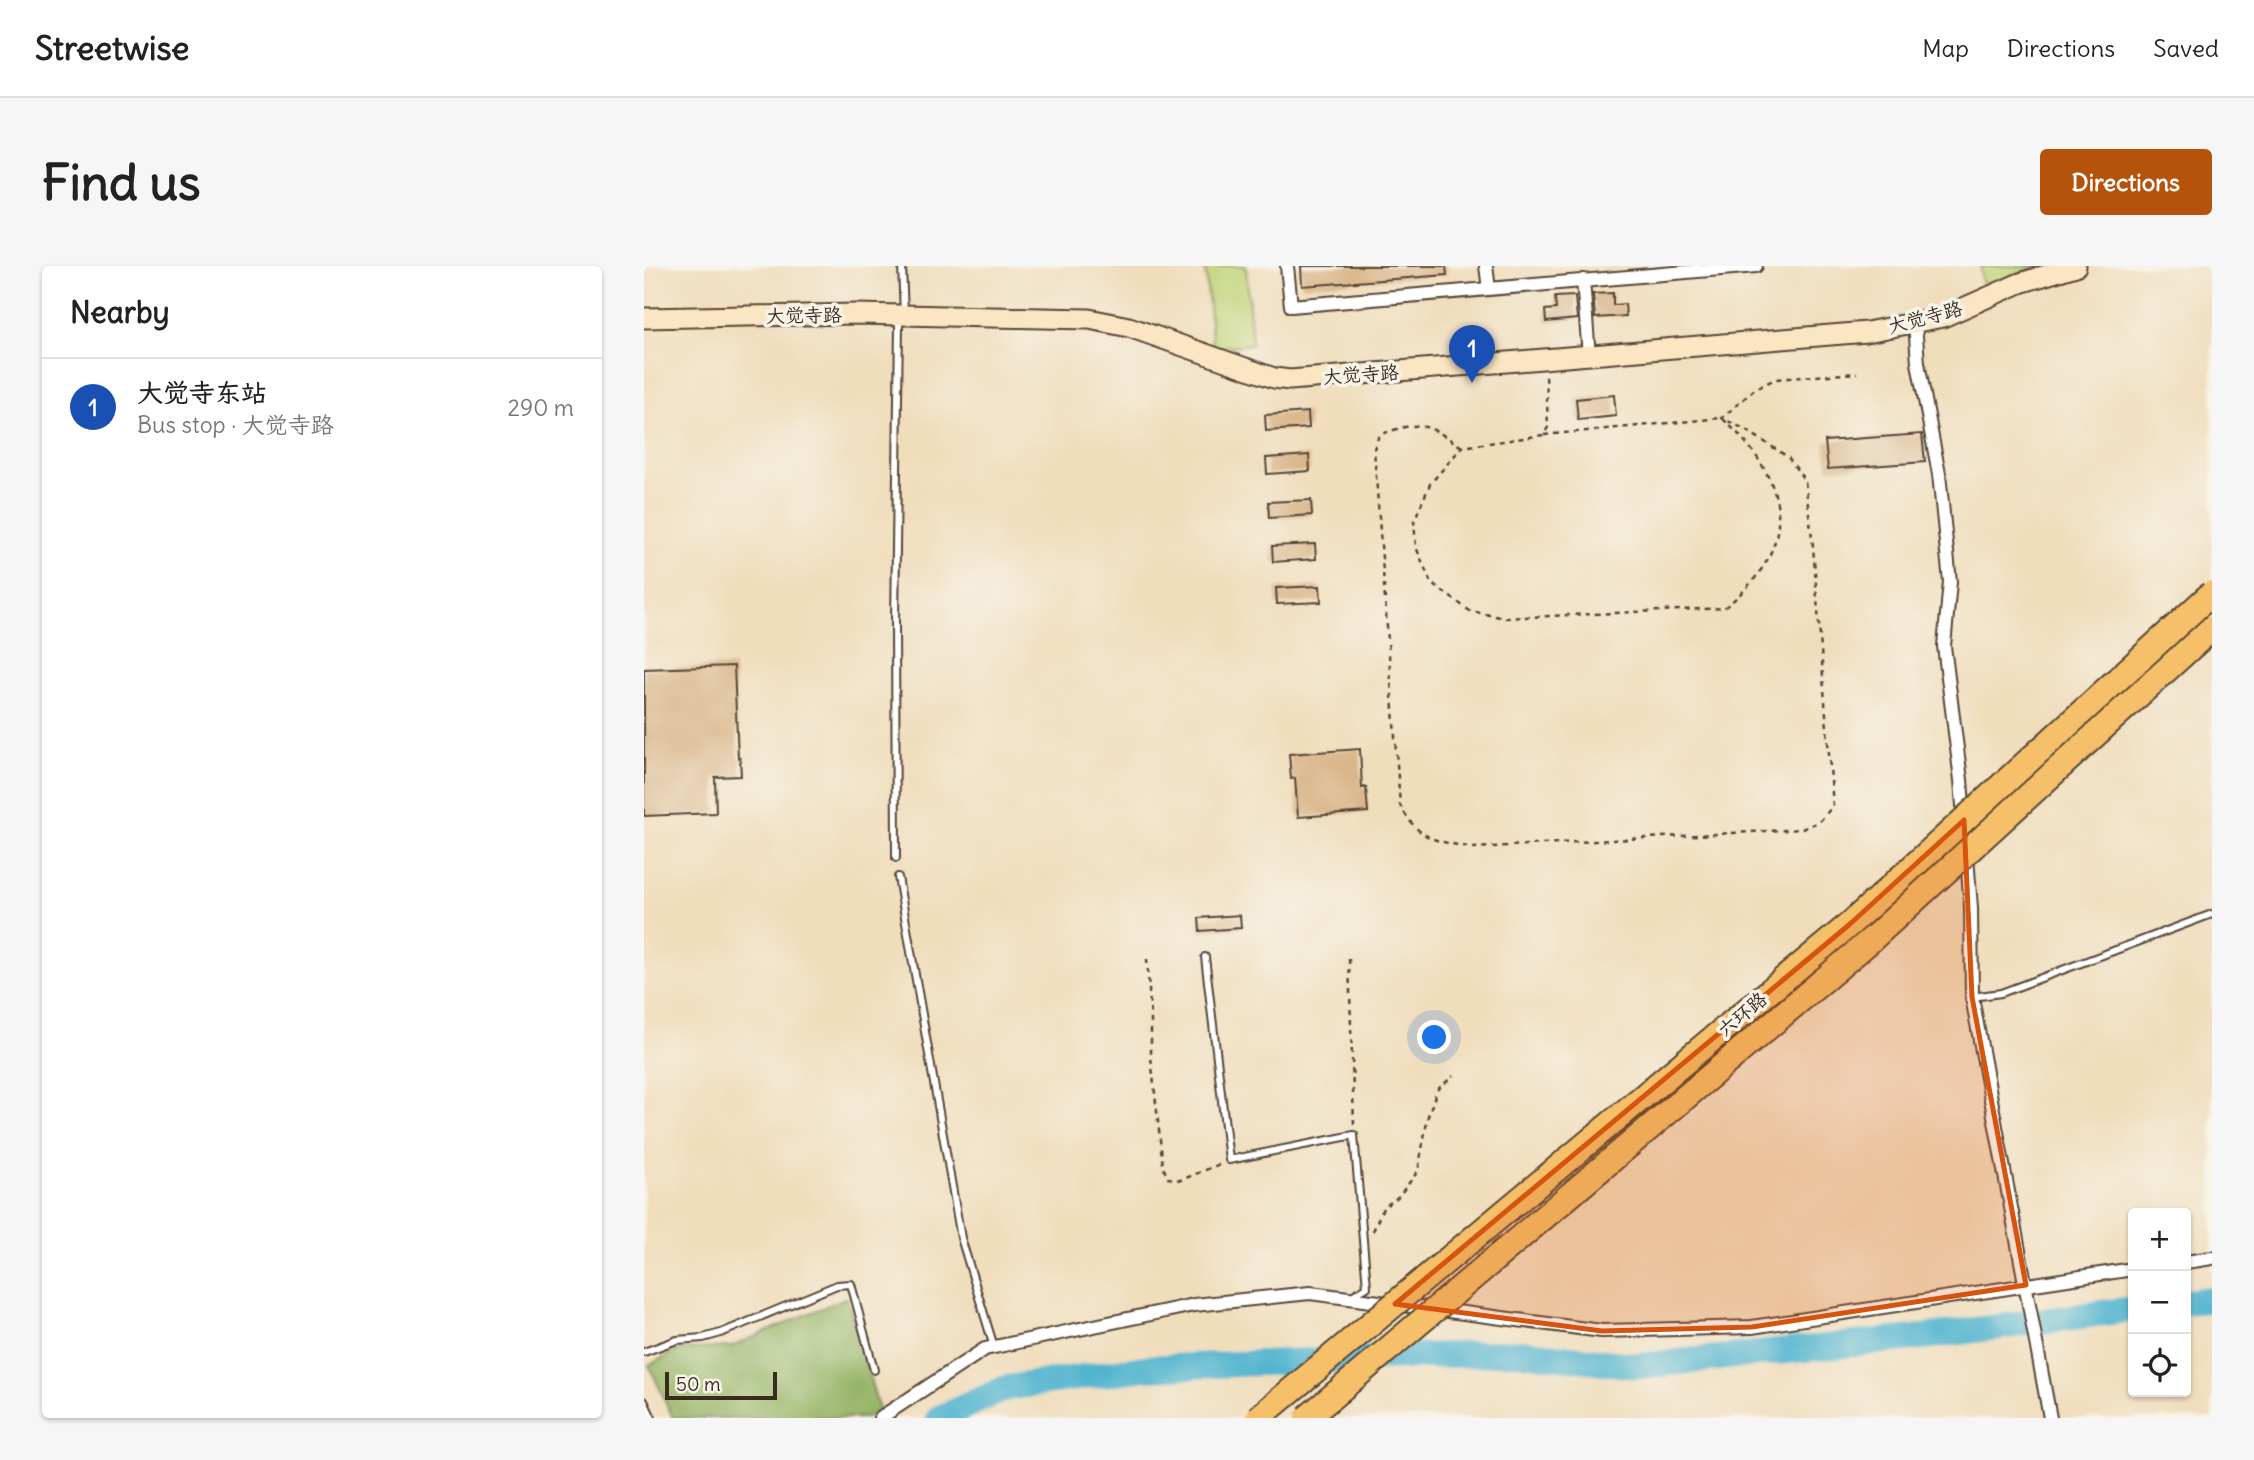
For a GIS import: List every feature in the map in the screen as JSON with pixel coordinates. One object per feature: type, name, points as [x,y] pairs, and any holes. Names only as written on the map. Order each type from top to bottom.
[{"type":"highway","name":"六环路","points":[[1258,1418],[1850,924],[2212,593]]},
{"type":"highway","name":"六环路","points":[[1307,1418],[1872,939],[2212,628]]},
{"type":"main road","name":"大觉寺路","points":[[644,318],[904,314],[1089,318],[1129,327],[1274,378],[1290,380],[1867,332],[1943,317],[2020,283],[2076,266]]},
{"type":"street","points":[[1287,266],[1291,306],[1583,280],[1675,269],[1756,266]]},
{"type":"street","points":[[1486,266],[1489,289]]},
{"type":"street","points":[[1583,280],[1589,356]]},
{"type":"street","points":[[1915,323],[1918,363],[1939,474],[1950,582],[1944,646],[1964,818],[1971,908],[1972,997],[2050,1418]]},
{"type":"street","points":[[2191,1261],[2212,1258]]},
{"type":"street","points":[[880,1418],[985,1349],[1194,1304],[1310,1293],[1602,1331],[1752,1327],[2128,1270]]},
{"type":"lane","points":[[896,858],[895,622],[899,325],[904,314],[902,266]]},
{"type":"lane","points":[[898,877],[961,1238],[993,1347]]},
{"type":"lane","points":[[1972,997],[2001,993],[2212,914]]},
{"type":"lane","points":[[1205,957],[1229,1160],[1354,1135],[1367,1287],[1348,1298]]},
{"type":"lane","points":[[644,1352],[677,1340],[703,1338],[721,1333],[837,1285],[851,1284],[873,1370]]},
{"type":"lane","points":[[644,1401],[652,1418]]},
{"type":"path","points":[[1544,435],[1548,427],[1545,360]]},
{"type":"path","points":[[1722,418],[1755,389],[1776,379],[1857,373]]},
{"type":"path","points":[[1462,447],[1434,428],[1408,425],[1379,435],[1374,449],[1400,805],[1410,824],[1433,841],[1474,848],[1802,829],[1819,821],[1833,806],[1814,560],[1805,481],[1788,457],[1722,418],[1544,435],[1462,447],[1430,484],[1414,521],[1416,547],[1432,583],[1470,611],[1505,618],[1724,608],[1741,594],[1771,551],[1779,528],[1780,510],[1767,471],[1737,432],[1722,418]]},
{"type":"path","points":[[1147,959],[1151,1057],[1163,1167],[1168,1178],[1181,1180],[1229,1160]]},
{"type":"path","points":[[1349,959],[1354,1135]]},
{"type":"path","points":[[1364,1250],[1383,1208],[1399,1195],[1418,1171],[1428,1116],[1437,1090],[1453,1076]]},
{"type":"highlighted area","points":[[1964,820],[1972,997],[2026,1285],[1752,1327],[1602,1331],[1395,1304],[1850,924]]},
{"type":"green space","points":[[1205,266],[1246,266],[1252,344],[1213,348]]},
{"type":"green space","points":[[1981,266],[2039,266],[1984,285]]},
{"type":"green space","points":[[847,1297],[879,1410],[866,1418],[673,1418],[649,1365],[678,1350],[731,1347]]},
{"type":"building","points":[[1301,266],[1446,266],[1447,275],[1302,286]]},
{"type":"building","points":[[1613,293],[1613,305],[1625,304],[1626,316],[1595,318],[1593,294]]},
{"type":"building","points":[[1575,296],[1577,319],[1546,322],[1545,310],[1556,309],[1555,297]]},
{"type":"building","points":[[1614,395],[1616,416],[1578,420],[1576,399]]},
{"type":"building","points":[[1308,412],[1309,428],[1266,431],[1265,415]]},
{"type":"building","points":[[1922,434],[1925,462],[1828,469],[1825,441]]},
{"type":"building","points":[[1309,455],[1310,471],[1267,474],[1266,458]]},
{"type":"building","points":[[1311,500],[1312,515],[1269,518],[1268,502]]},
{"type":"building","points":[[1315,544],[1316,559],[1273,562],[1272,546]]},
{"type":"building","points":[[1320,586],[1321,602],[1277,604],[1276,588]]},
{"type":"building","points":[[734,666],[741,776],[715,777],[716,813],[644,816],[644,669]]},
{"type":"building","points":[[1360,749],[1362,788],[1366,787],[1368,812],[1298,817],[1295,778],[1291,779],[1289,754]]},
{"type":"building","points":[[1240,915],[1241,928],[1200,931],[1199,918]]},
{"type":"waterway","points":[[2191,1301],[2212,1299]]},
{"type":"waterway","points":[[939,1418],[1006,1388],[1145,1368],[1518,1352],[1639,1366],[1923,1337],[2128,1310]]},
{"type":"place","name":"大觉寺东站","points":[[1472,383]]}]
